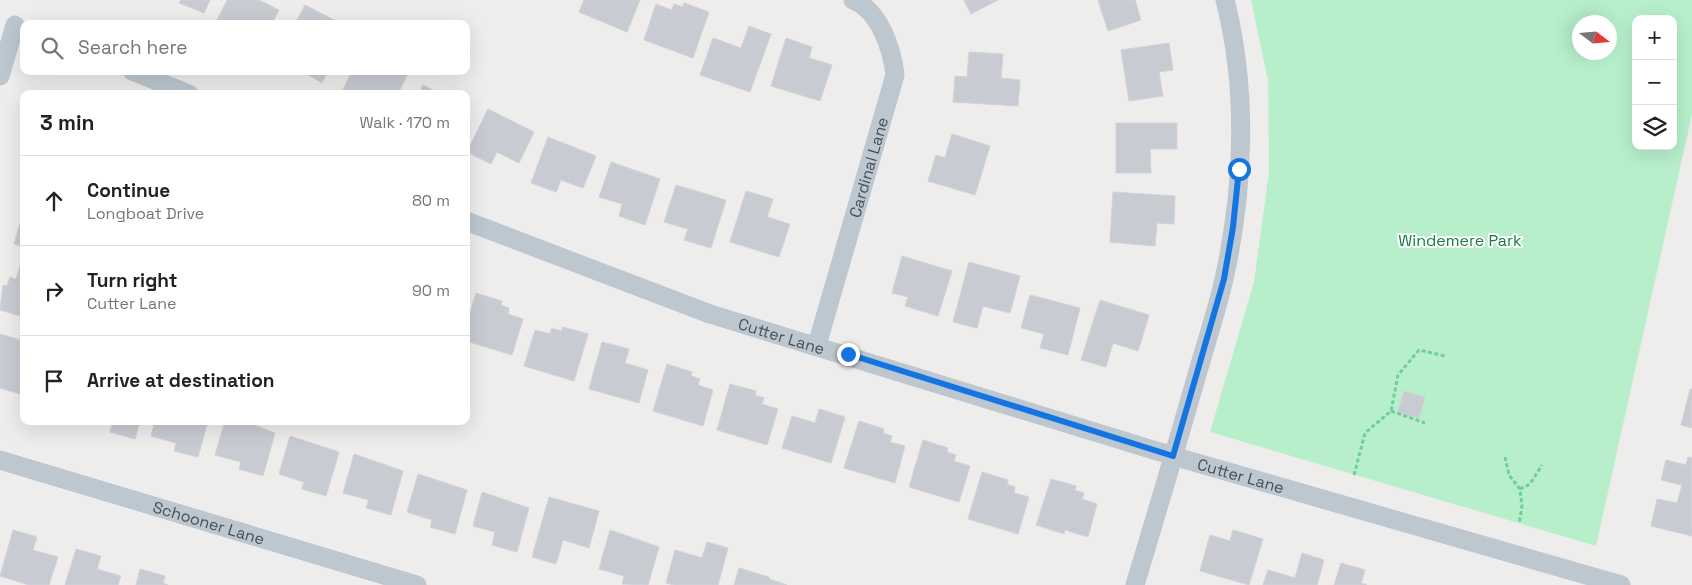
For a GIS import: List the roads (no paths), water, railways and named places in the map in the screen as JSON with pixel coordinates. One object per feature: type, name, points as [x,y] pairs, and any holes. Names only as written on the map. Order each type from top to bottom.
[{"type":"street","name":"Cardinal Lane","points":[[817,345],[895,75],[893,55],[886,37],[872,17],[853,0]]},
{"type":"street","points":[[1135,585],[1224,279],[1233,227],[1239,169],[1240,116],[1238,76],[1225,0]]},
{"type":"street","points":[[0,76],[13,24]]},
{"type":"street","points":[[142,75],[179,90]]},
{"type":"street","name":"Cutter Lane","points":[[470,223],[710,314],[817,345],[1173,456],[1621,585]]},
{"type":"street","name":"Schooner Lane","points":[[0,460],[417,585]]},
{"type":"park label","name":"Windemere Park","points":[[1460,240]]}]
